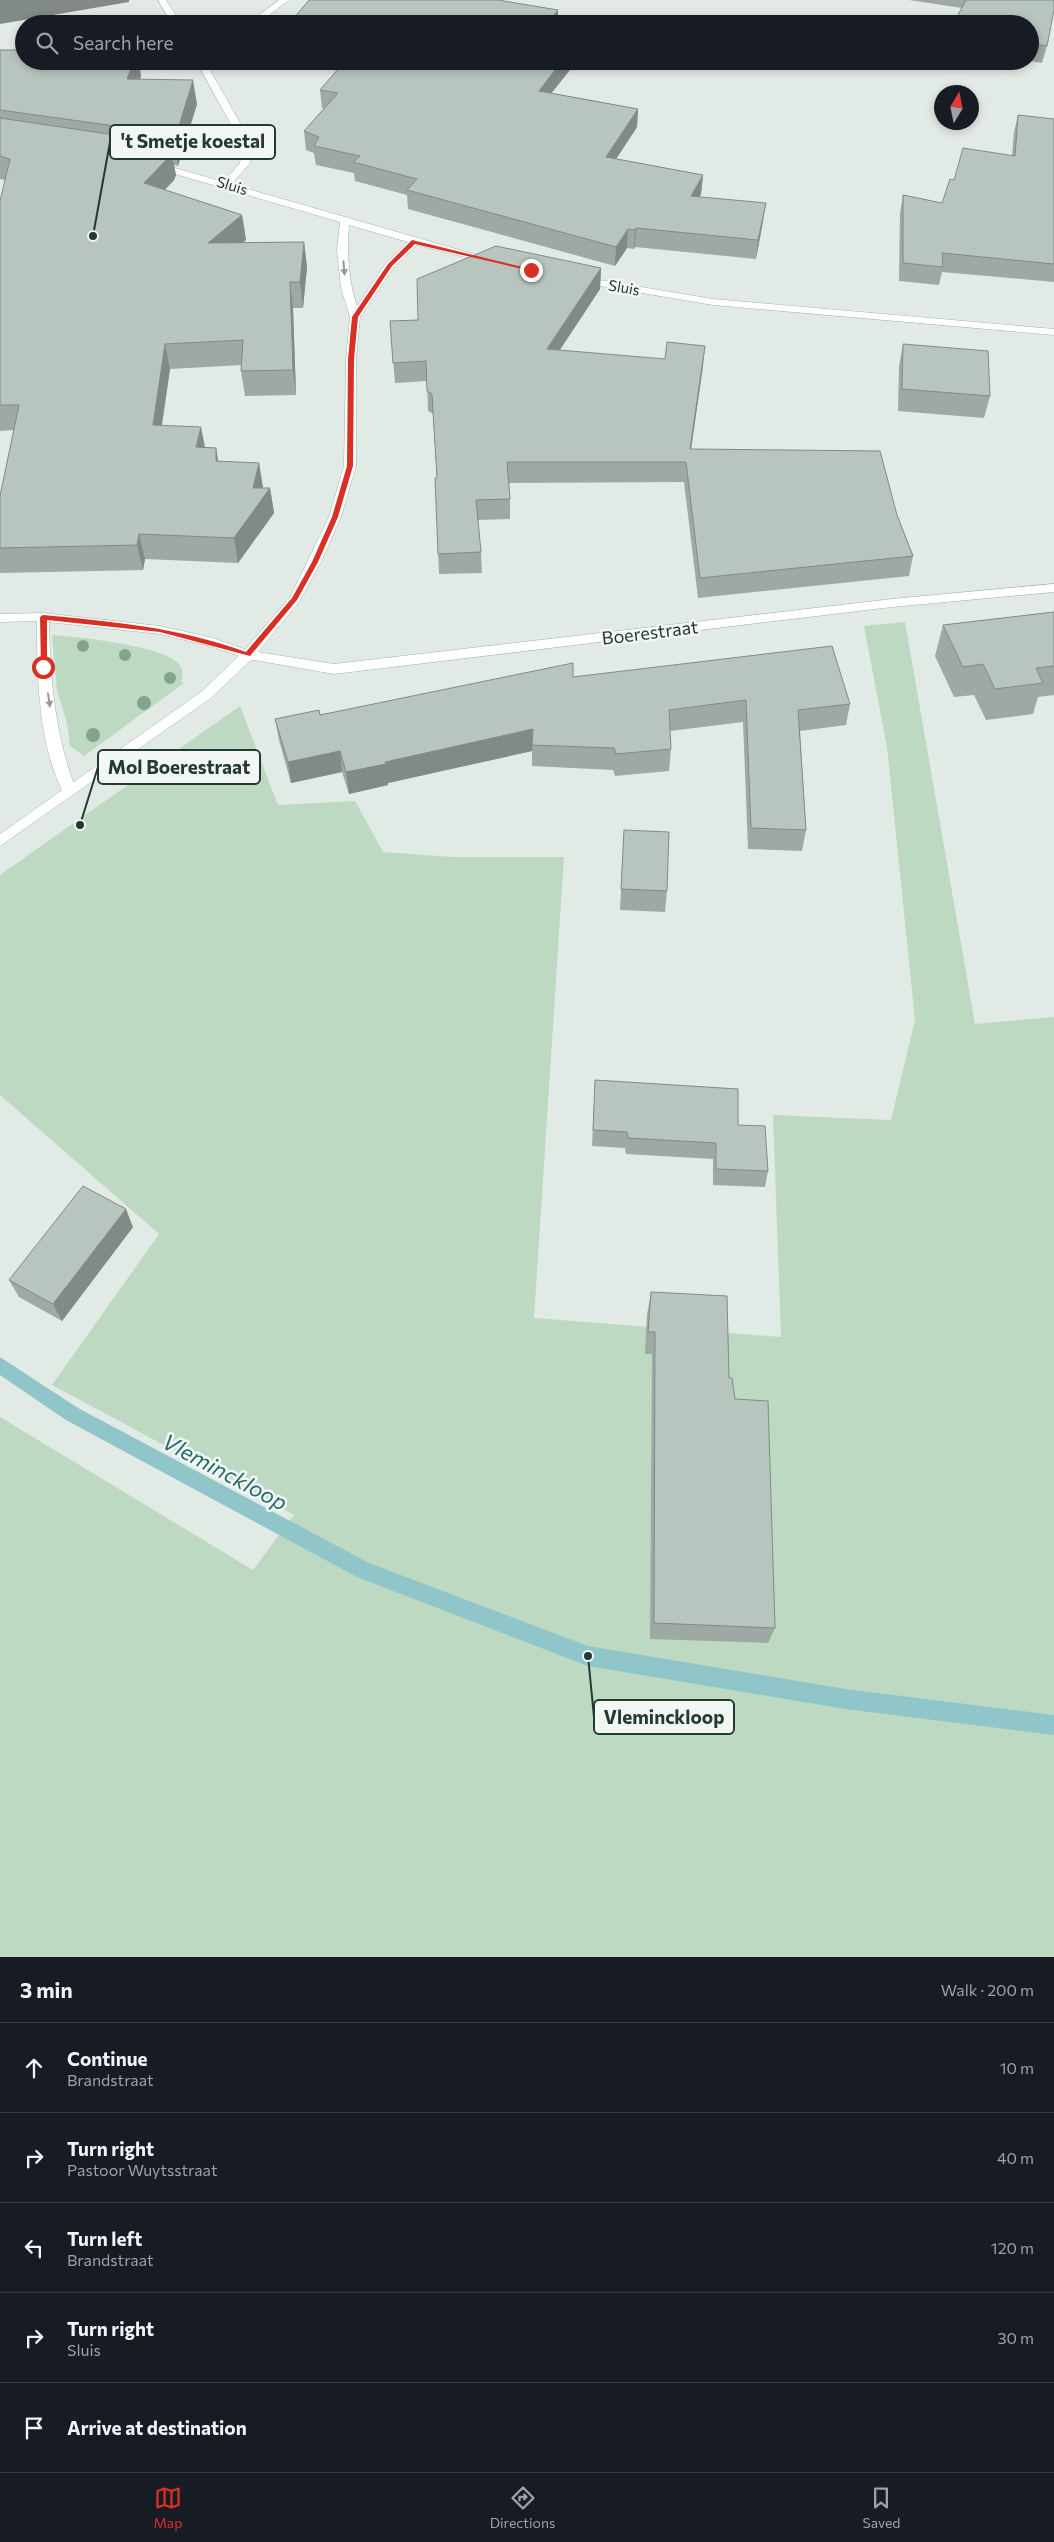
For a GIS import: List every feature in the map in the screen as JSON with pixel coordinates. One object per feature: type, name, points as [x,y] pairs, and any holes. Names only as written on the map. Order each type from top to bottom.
[{"type":"street","points":[[162,0],[171,15]]},
{"type":"street","points":[[264,15],[285,0]]},
{"type":"street","points":[[205,70],[248,146],[249,152],[245,164],[227,184]]},
{"type":"street","name":"Sluis","points":[[140,161],[227,184],[345,219],[414,242],[504,264]]},
{"type":"street","points":[[0,841],[206,695],[248,655],[295,599],[315,562],[335,517],[350,466],[351,359],[355,317],[346,288],[342,249],[345,219]]},
{"type":"street","points":[[355,317],[390,265],[414,242]]},
{"type":"street","name":"Sluis","points":[[566,277],[620,288],[713,302],[1054,332]]},
{"type":"street","name":"Boerestraat","points":[[0,618],[43,617],[160,630],[213,642],[248,655],[334,669],[882,604],[1054,588]]},
{"type":"street","points":[[43,617],[45,676],[59,768],[70,792]]},
{"type":"green space","points":[[905,622],[975,1024],[1054,1017],[1054,1957],[0,1957],[0,1417],[253,1570],[294,1515],[52,1385],[159,1234],[0,1095],[0,875],[240,706],[278,805],[355,801],[383,852],[453,857],[564,857],[534,1318],[781,1337],[773,1115],[891,1120],[915,1020],[887,747],[864,626]]},
{"type":"green space","points":[[52,635],[118,643],[154,651],[178,663],[182,672],[181,681],[184,683],[84,756],[70,746],[67,723],[57,691]]},
{"type":"building","points":[[309,0],[498,0],[558,10],[554,15],[296,15]]},
{"type":"building","points":[[966,0],[1054,0],[1054,10],[1047,46],[1039,45],[1039,15],[958,15]]},
{"type":"building","points":[[0,50],[15,50],[15,70],[130,70],[127,79],[193,80],[174,142],[108,125],[0,110]]},
{"type":"building","points":[[337,70],[555,70],[539,91],[638,109],[606,157],[703,175],[691,196],[766,203],[758,240],[636,228],[635,230],[628,229],[616,247],[407,190],[417,179],[353,162],[360,156],[314,146],[319,137],[304,131],[338,93],[320,90]]},
{"type":"building","points":[[1018,115],[1054,119],[1054,264],[942,253],[943,267],[903,263],[903,195],[942,203],[950,179],[954,180],[963,148],[1015,156]]},
{"type":"building","points":[[0,118],[108,134],[171,151],[170,156],[144,183],[242,215],[208,243],[304,242],[300,282],[290,282],[293,370],[241,371],[243,340],[165,344],[153,425],[201,427],[196,447],[216,448],[216,461],[259,463],[253,488],[270,488],[234,538],[139,534],[137,545],[0,548],[0,496],[19,405],[0,405],[0,201],[10,159],[0,156]]},
{"type":"building","points":[[496,246],[601,268],[547,349],[665,359],[667,342],[705,346],[690,449],[880,451],[897,515],[913,556],[700,578],[686,462],[507,462],[510,499],[476,500],[481,552],[438,554],[435,478],[437,478],[432,394],[427,391],[426,361],[393,363],[390,321],[418,320],[417,279]]},
{"type":"building","points":[[903,344],[988,351],[990,396],[902,389]]},
{"type":"building","points":[[1054,612],[1054,666],[1036,668],[1043,683],[995,689],[983,664],[963,667],[943,625]]},
{"type":"building","points":[[832,646],[850,704],[798,710],[806,830],[751,828],[746,700],[669,710],[671,749],[616,754],[614,748],[532,745],[533,729],[346,772],[340,751],[288,762],[275,719],[319,710],[320,715],[573,663],[573,677]]},
{"type":"building","points":[[624,830],[669,832],[667,891],[621,889]]},
{"type":"building","points":[[595,1080],[738,1089],[738,1125],[765,1126],[768,1171],[716,1169],[716,1143],[628,1138],[627,1132],[593,1130]]},
{"type":"building","points":[[83,1186],[126,1209],[53,1304],[9,1280]]},
{"type":"building","points":[[651,1292],[727,1296],[729,1378],[732,1378],[735,1399],[768,1401],[775,1628],[654,1623],[655,1332],[648,1332]]},
{"type":"waterway","name":"Vleminckloop","points":[[0,1365],[72,1414],[364,1570],[588,1656],[845,1699],[1054,1725]]},
{"type":"place","name":"'t Smetje koestal","points":[[93,236]]},
{"type":"place","name":"Mol Boerestraat","points":[[80,825]]},
{"type":"place","name":"Vleminckloop","points":[[588,1656]]},
{"type":"route","points":[[43,667],[43,617],[160,630],[213,642],[248,655],[295,599],[315,562],[335,517],[350,466],[351,359],[355,317],[390,265],[414,242],[531,270]]}]
